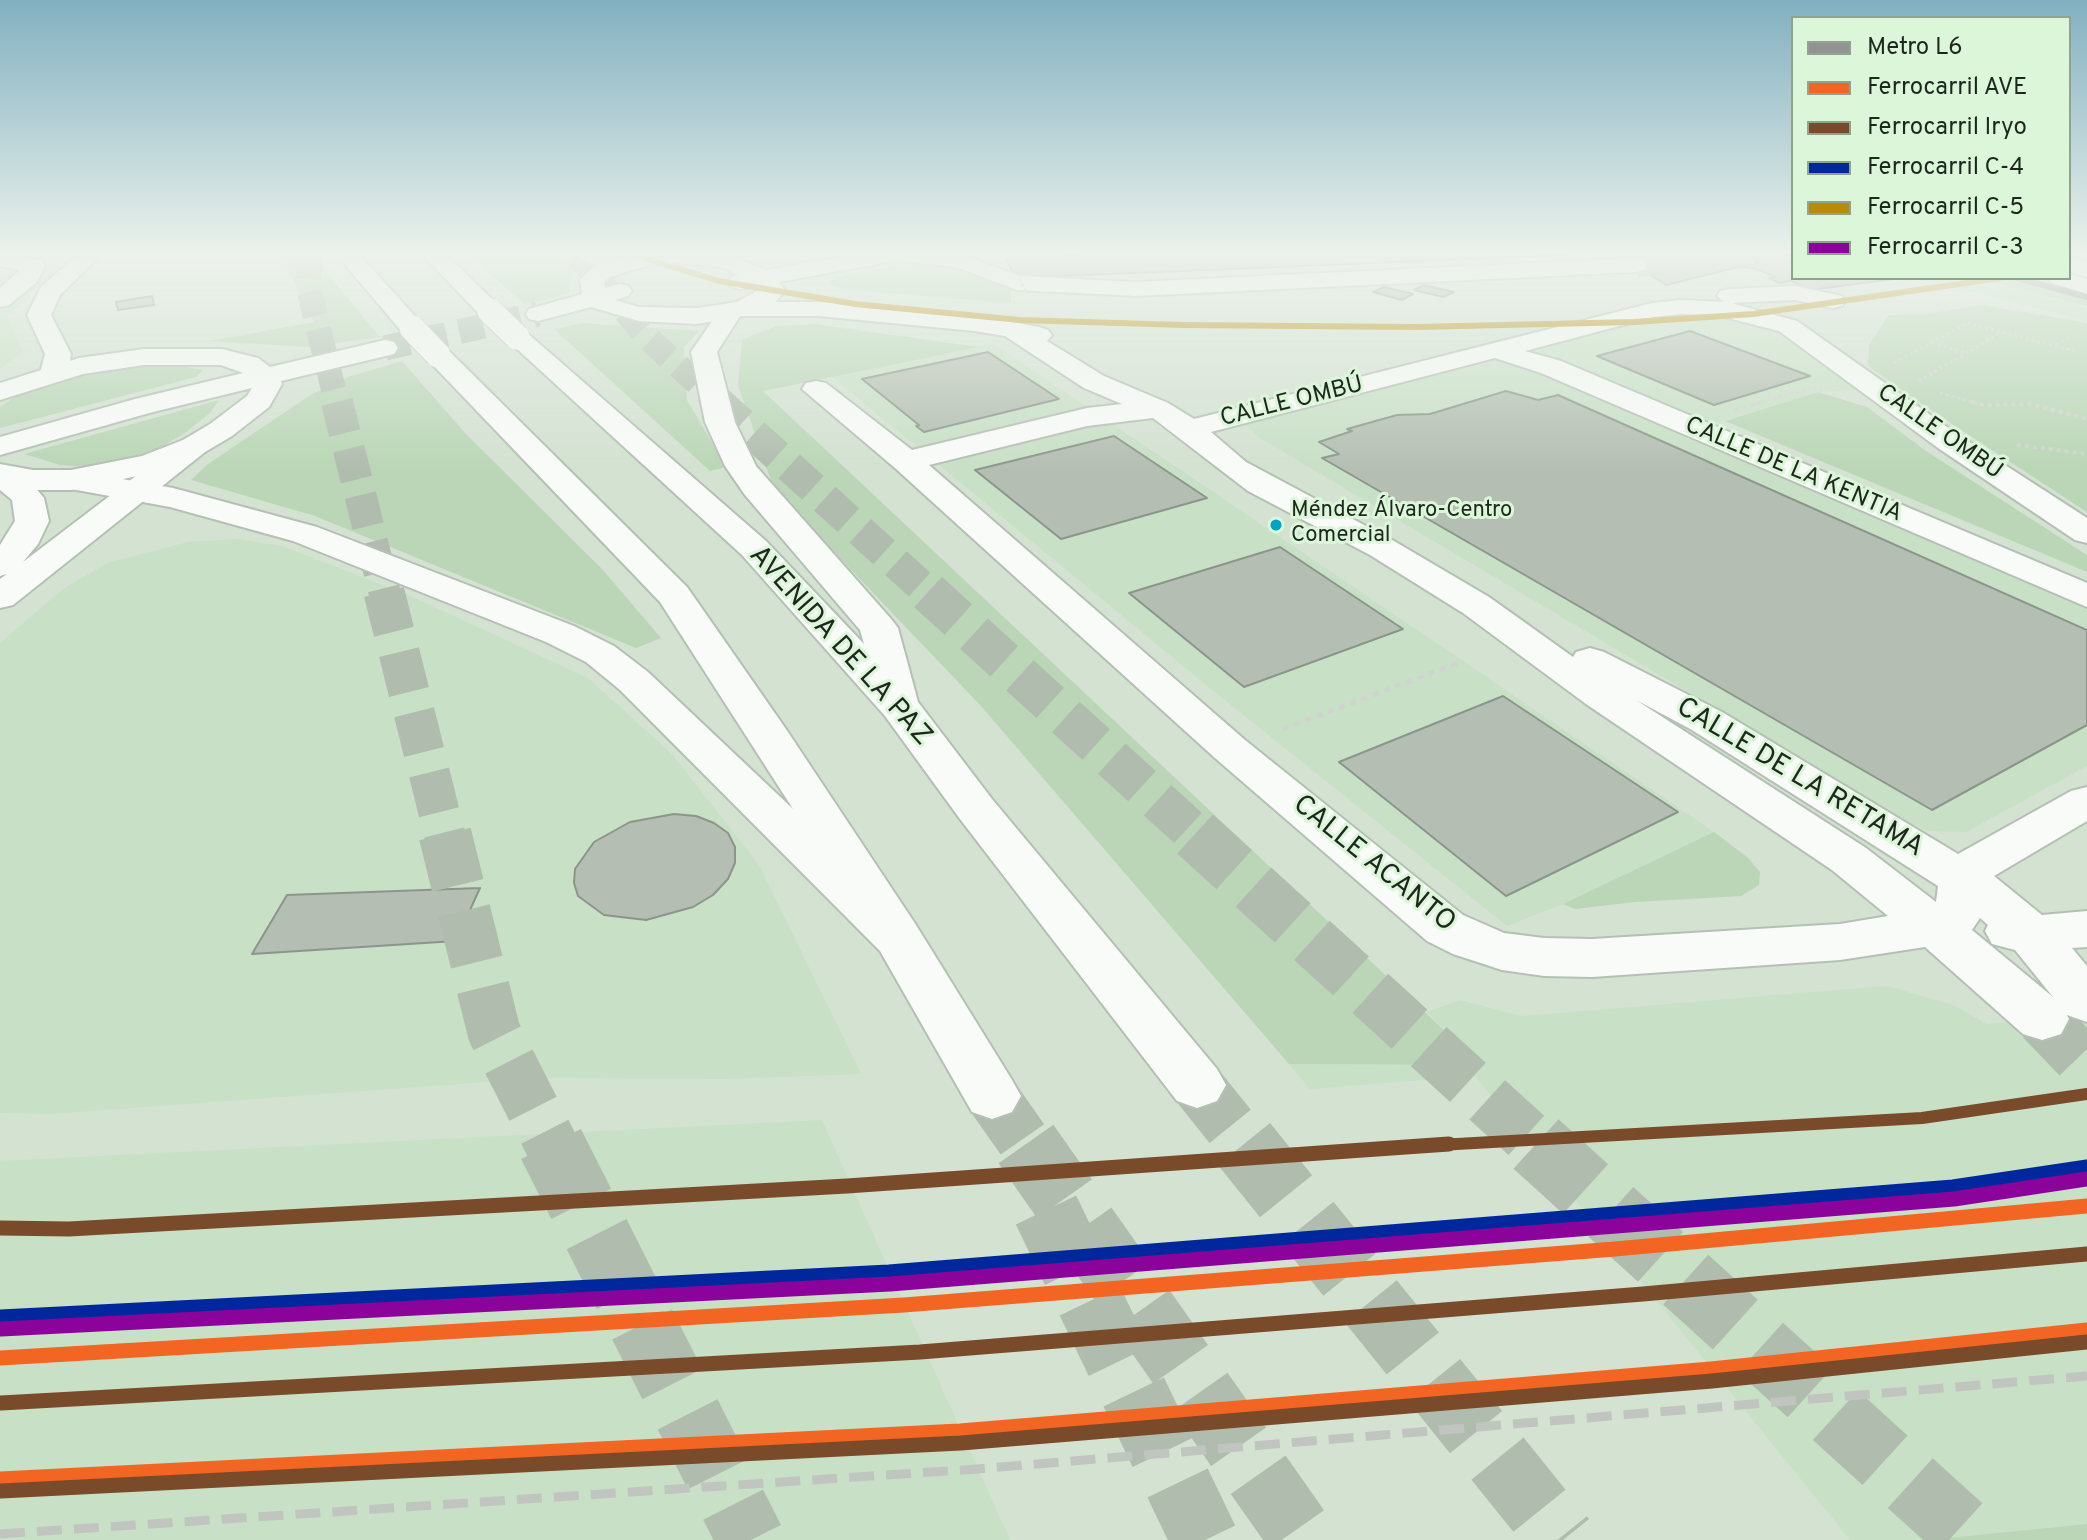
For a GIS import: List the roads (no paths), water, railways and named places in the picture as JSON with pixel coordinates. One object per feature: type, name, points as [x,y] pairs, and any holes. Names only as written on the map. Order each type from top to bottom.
[{"type":"main road","points":[[44,326],[58,354],[54,373]]},
{"type":"main road","points":[[411,326],[674,595],[767,732],[898,938],[992,1096]]},
{"type":"main road","name":"AVENIDA DE LA PAZ","points":[[529,326],[754,548],[900,707],[976,809],[1197,1085]]},
{"type":"main road","points":[[716,326],[704,352],[720,422],[741,466],[756,488],[879,628],[900,707]]},
{"type":"main road","name":"CALLE DE LA RETAMA","points":[[992,326],[1011,329],[1094,382],[1174,419],[1235,469],[1382,548],[1476,605],[1574,675],[1816,835],[1951,907]]},
{"type":"main road","name":"CALLE OMBÚ","points":[[1174,419],[1498,350],[1591,326]]},
{"type":"main road","name":"CALLE OMBÚ","points":[[1788,326],[1949,442],[2087,533]]},
{"type":"main road","points":[[0,446],[264,375],[385,348]]},
{"type":"main road","name":"CALLE DE LA KENTIA","points":[[1498,350],[1551,367],[2087,596]]},
{"type":"main road","points":[[0,392],[54,373],[103,362],[186,355],[222,357],[248,364],[264,375],[268,384],[259,401],[194,446],[0,597]]},
{"type":"main road","name":"CALLE ACANTO","points":[[816,389],[906,461],[1230,749],[1445,928],[1471,941],[1502,951],[1544,957],[1592,958],[1840,942],[1951,907],[1998,930],[2031,934],[2087,929]]},
{"type":"main road","points":[[906,461],[1087,417],[1174,419]]},
{"type":"main road","points":[[71,480],[150,464],[194,446]]},
{"type":"main road","points":[[0,475],[33,480],[71,480],[140,491],[305,534],[560,634],[600,654],[634,681],[898,938]]},
{"type":"main road","points":[[0,475],[28,498],[32,521],[21,544],[0,565]]},
{"type":"main road","name":"CALLE DE LA RETAMA","points":[[1476,605],[1707,721],[1951,907],[2064,1010]]},
{"type":"main road","points":[[1574,675],[1636,706],[1822,820],[1891,869],[1930,882],[1951,907],[1975,864],[2087,801]]},
{"type":"main road","name":"CALLE DE LA RETAMA","points":[[2031,934],[2064,1010]]},
{"type":"tunnel","points":[[318,326],[337,404]]},
{"type":"tunnel","points":[[385,348],[485,326]]},
{"type":"tunnel","points":[[638,326],[720,404]]},
{"type":"tunnel","points":[[337,402],[385,594]]},
{"type":"tunnel","points":[[718,402],[930,594]]},
{"type":"tunnel","points":[[384,592],[445,836]]},
{"type":"tunnel","points":[[928,592],[1197,836]]},
{"type":"tunnel","points":[[445,834],[494,1032],[552,1146]]},
{"type":"tunnel","points":[[1195,834],[1538,1146]]},
{"type":"tunnel","points":[[2042,1019],[2087,1066]]},
{"type":"tunnel","points":[[1197,1085],[1246,1146]]},
{"type":"tunnel","points":[[992,1096],[1027,1146]]},
{"type":"tunnel","points":[[551,1144],[751,1540]]},
{"type":"tunnel","points":[[1026,1144],[1304,1540]]},
{"type":"tunnel","points":[[1244,1144],[1563,1540]]},
{"type":"tunnel","points":[[1536,1144],[1973,1540]]},
{"type":"tunnel","points":[[1046,1210],[1205,1540]]},
{"type":"railway","points":[[0,1534],[977,1469],[2087,1376]]},
{"type":"rail line","name":"C-5","points":[[1284,326],[1465,326]]},
{"type":"rail line","name":"Iryo","points":[[0,1228],[69,1229],[847,1186],[1517,1139],[1922,1118],[2087,1094]]},
{"type":"rail line","name":"C-4","points":[[0,1317],[889,1272],[1953,1187],[2087,1167]]},
{"type":"rail line","name":"C-3","points":[[1,1329],[890,1284],[1954,1199],[2087,1179]]},
{"type":"rail line","name":"AVE","points":[[0,1358],[904,1305],[1615,1249],[2087,1206]]},
{"type":"rail line","name":"Iryo","points":[[1,1403],[920,1352],[1643,1294],[2087,1254]]},
{"type":"rail line","name":"AVE","points":[[0,1479],[960,1431],[1711,1369],[2087,1330]]},
{"type":"rail line","name":"Iryo","points":[[1,1491],[961,1443],[1712,1381],[2087,1342]]},
{"type":"place","name":"Méndez Álvaro-Centro Comercial","points":[[1276,525]]}]
